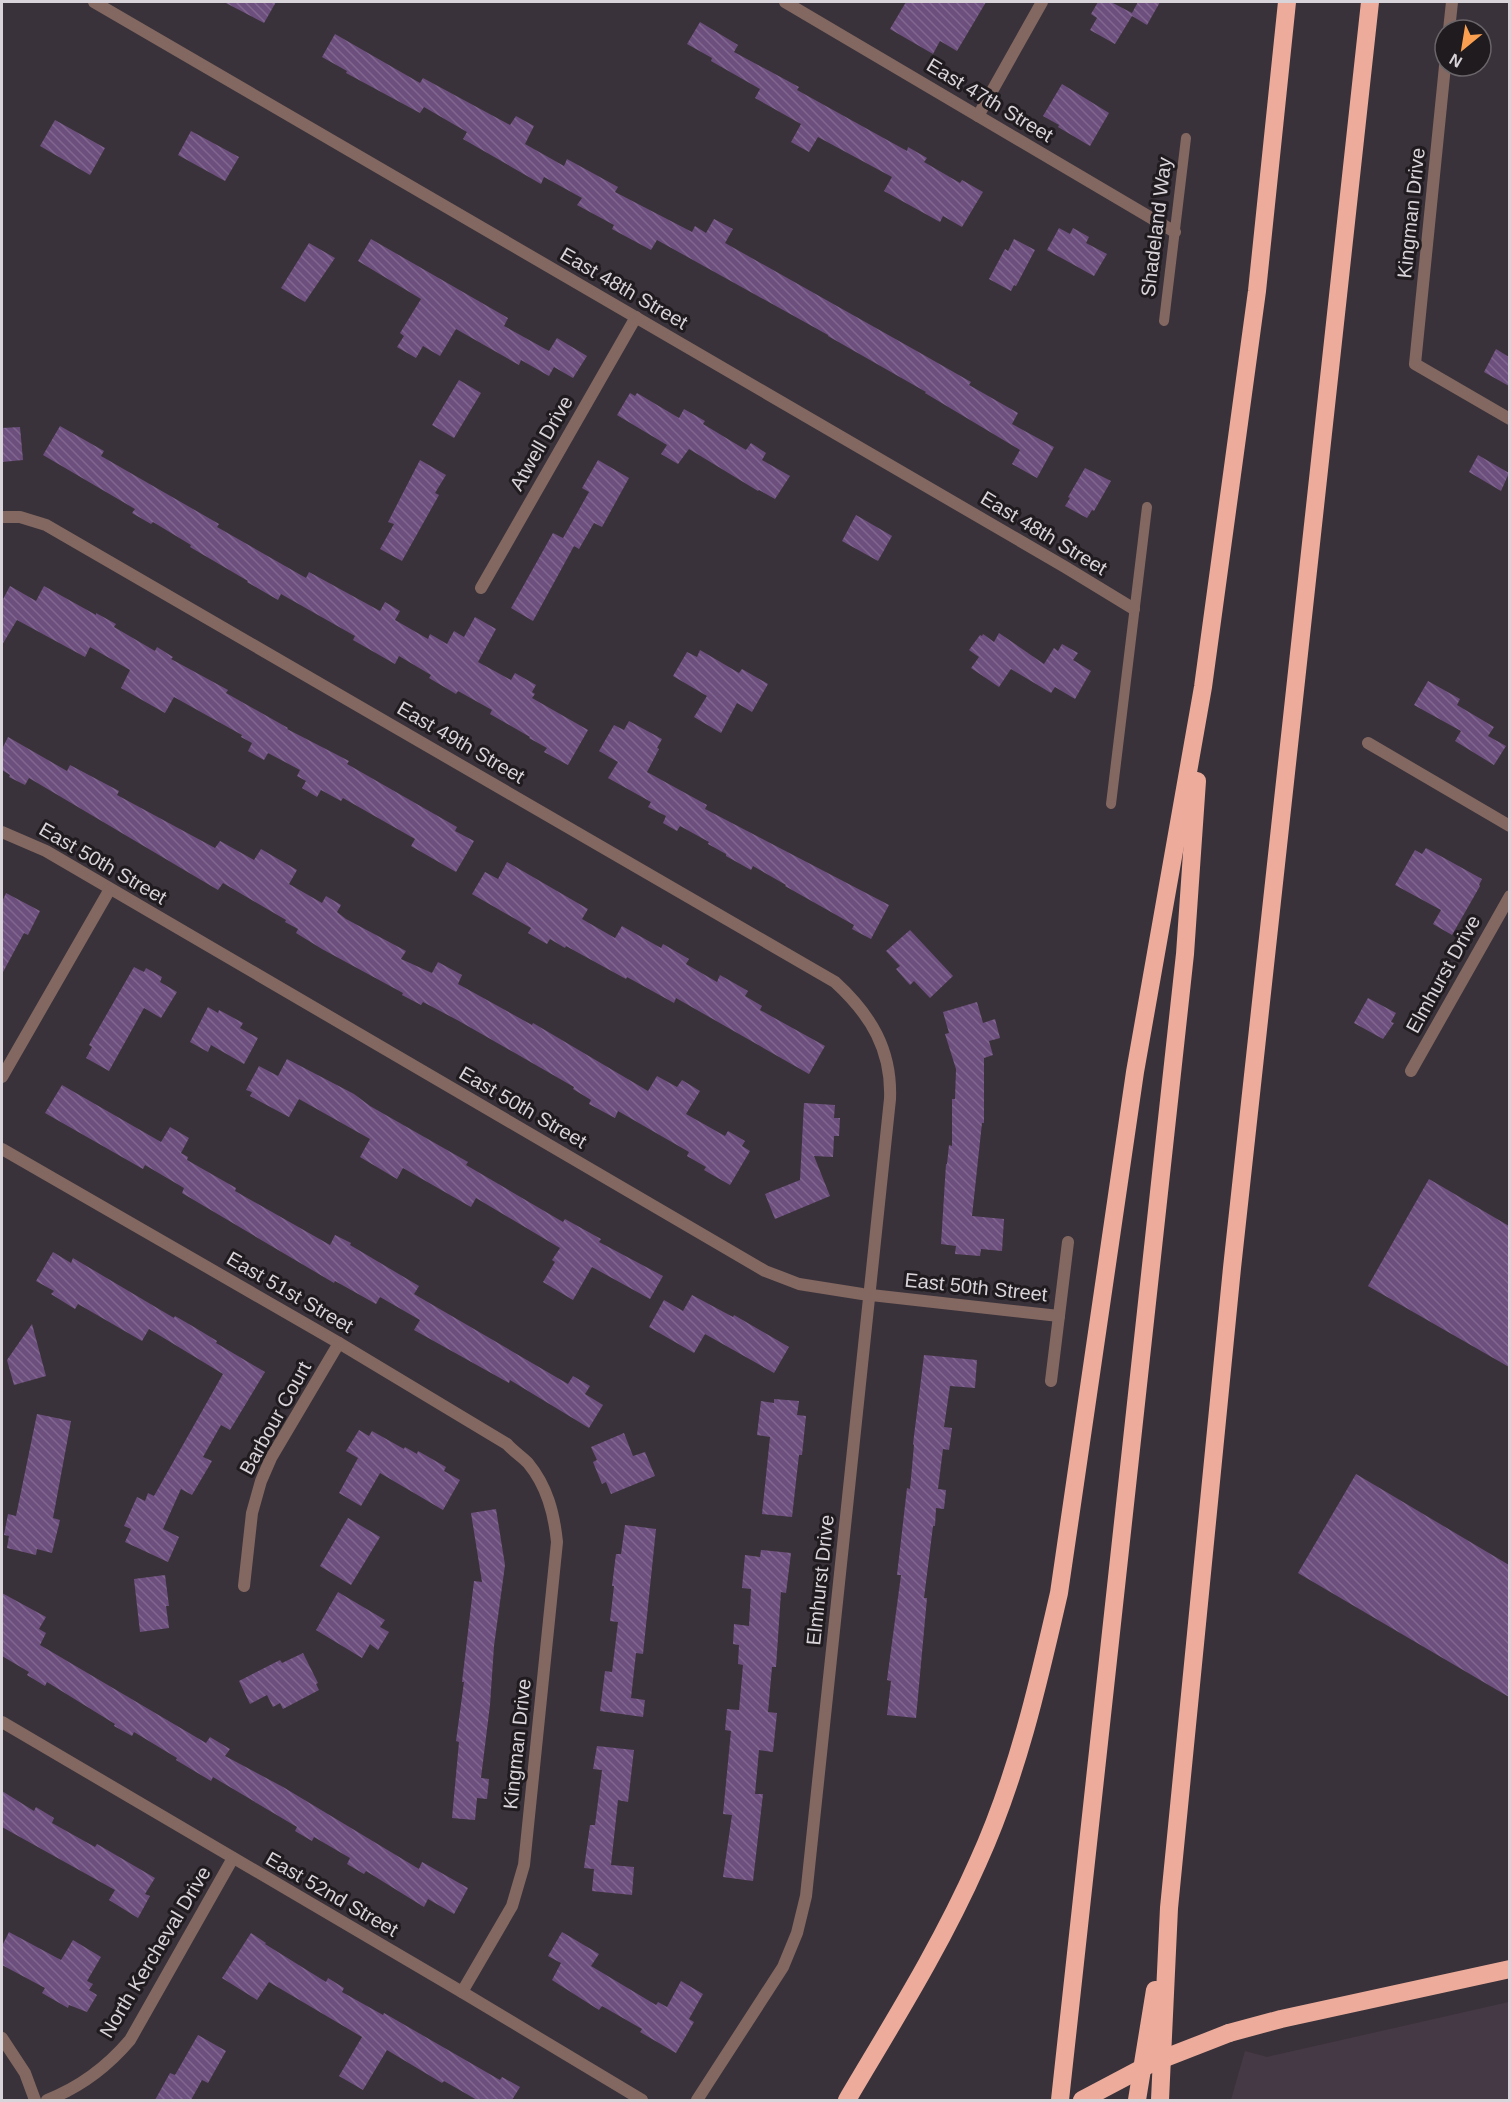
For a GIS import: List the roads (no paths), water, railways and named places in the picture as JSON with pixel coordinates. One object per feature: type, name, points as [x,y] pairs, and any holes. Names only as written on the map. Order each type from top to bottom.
[{"type":"highway","points":[[847,2100],[926,1967],[979,1861],[1021,1747],[1042,1671],[1059,1593],[1135,1072],[1203,687],[1257,291],[1287,2]]},
{"type":"highway","points":[[1160,2100],[1169,1908],[1233,1256],[1370,2]]},
{"type":"highway","points":[[1060,2100],[1185,954],[1203,687]]},
{"type":"highway","points":[[1137,2100],[1169,1908]]},
{"type":"highway","points":[[1082,2100],[1152,2063],[1229,2033],[1281,2019],[1509,1969]]},
{"type":"street","name":"East 48th Street","points":[[94,2],[1134,609]]},
{"type":"street","name":"East 47th Street","points":[[785,2],[1175,232]]},
{"type":"street","points":[[978,116],[1042,2]]},
{"type":"street","points":[[1450,18],[1452,2]]},
{"type":"street","name":"Kingman Drive","points":[[1444,78],[1415,364],[1509,419]]},
{"type":"street","name":"Atwell Drive","points":[[481,588],[636,317]]},
{"type":"street","name":"East 49th Street","points":[[2,516],[20,517],[46,525],[835,982],[854,999],[878,1036]]},
{"type":"street","points":[[1368,743],[1509,826]]},
{"type":"street","name":"East 50th Street","points":[[2,832],[46,851],[765,1271],[799,1284],[1059,1316]]},
{"type":"street","points":[[2,1077],[110,889]]},
{"type":"street","name":"Elmhurst Drive","points":[[1411,1071],[1509,896]]},
{"type":"street","name":"Elmhurst Drive","points":[[697,2100],[783,1967],[797,1933],[806,1896],[890,1091],[887,1061],[878,1036]]},
{"type":"street","name":"East 51st Street","points":[[2,1149],[339,1343],[507,1444],[530,1466],[543,1487]]},
{"type":"street","points":[[1051,1381],[1068,1242]]},
{"type":"street","name":"Barbour Court","points":[[244,1586],[252,1513],[261,1481],[271,1458],[339,1343]]},
{"type":"street","name":"Kingman Drive","points":[[462,1992],[512,1906],[524,1865],[557,1542],[555,1521],[543,1487]]},
{"type":"street","name":"East 52nd Street","points":[[2,1722],[642,2100]]},
{"type":"street","name":"North Kercheval Drive","points":[[47,2100],[93,2077],[130,2040],[233,1858]]},
{"type":"street","points":[[2,2038],[25,2073],[36,2100]]},
{"type":"lane","name":"Shadeland Way","points":[[1164,321],[1186,138]]},
{"type":"lane","points":[[1112,804],[1147,507]]}]
